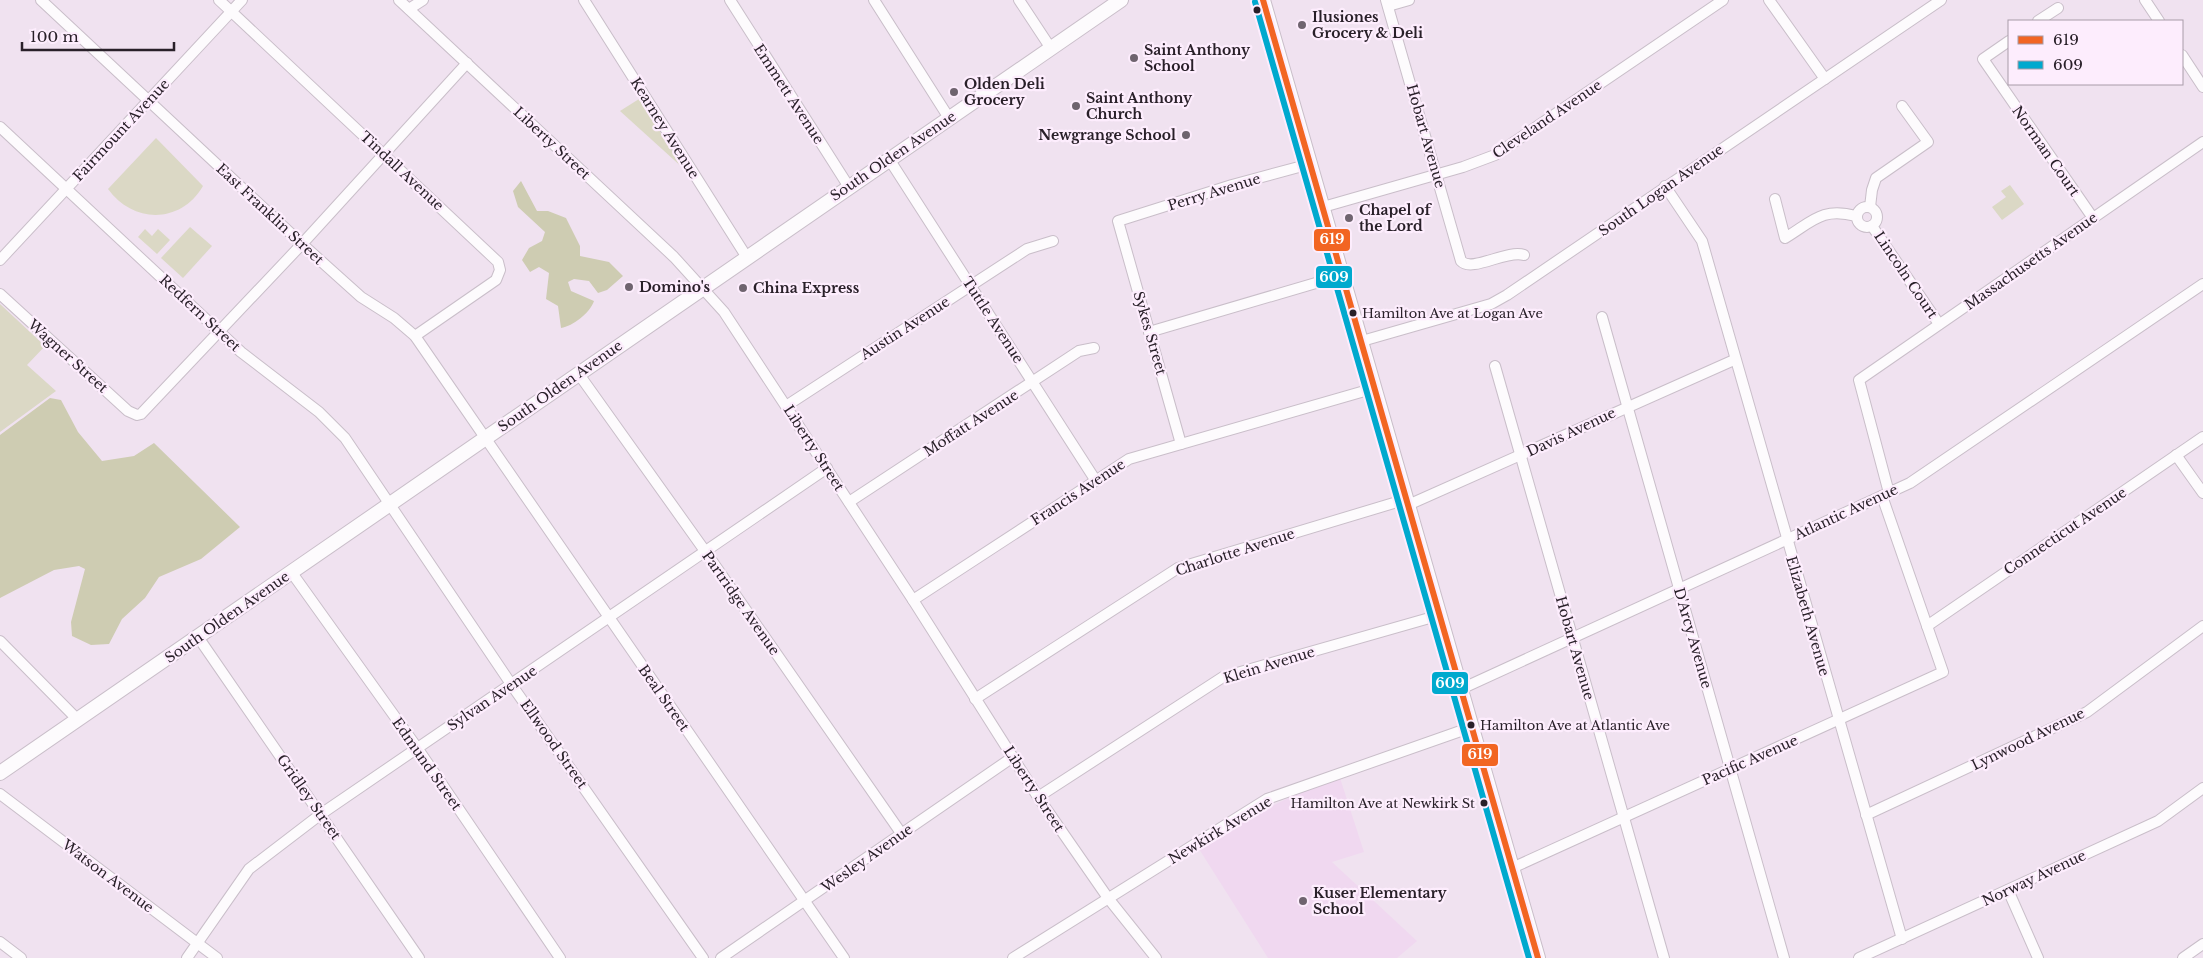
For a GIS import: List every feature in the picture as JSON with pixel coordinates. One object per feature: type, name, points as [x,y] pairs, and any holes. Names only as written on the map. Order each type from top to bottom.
[{"type":"main road","name":"South Olden Avenue","points":[[0,773],[292,573],[746,256],[1121,0]]},
{"type":"main road","points":[[1263,0],[1324,207],[1538,958]]},
{"type":"street","name":"East Franklin Street","points":[[41,0],[302,244],[361,297],[394,318],[415,336],[484,438]]},
{"type":"street","name":"Tindall Avenue","points":[[219,0],[498,262],[500,270],[496,280],[415,336]]},
{"type":"street","name":"Fairmount Avenue","points":[[0,260],[242,0]]},
{"type":"street","name":"Liberty Street","points":[[399,0],[674,257],[724,312],[913,600],[1038,796],[1108,898],[1156,958]]},
{"type":"street","points":[[409,9],[423,0]]},
{"type":"street","name":"Kearney Avenue","points":[[584,0],[746,256]]},
{"type":"street","name":"Emmett Avenue","points":[[730,0],[849,187]]},
{"type":"street","points":[[874,0],[949,118]]},
{"type":"street","points":[[1019,0],[1050,47]]},
{"type":"street","points":[[1387,3],[1409,0]]},
{"type":"street","name":"Cleveland Avenue","points":[[1324,207],[1495,155],[1723,0]]},
{"type":"street","points":[[1769,0],[1825,79]]},
{"type":"street","name":"South Logan Avenue","points":[[1362,341],[1491,304],[1941,0]]},
{"type":"street","points":[[2145,0],[2158,20]]},
{"type":"street","name":"Hobart Avenue","points":[[1387,3],[1461,261],[1471,265],[1509,254],[1524,255]]},
{"type":"street","points":[[2040,20],[2058,8]]},
{"type":"street","name":"Norman Court","points":[[2008,42],[1983,59],[2093,218]]},
{"type":"street","points":[[2183,57],[2203,87]]},
{"type":"street","points":[[219,331],[302,244],[467,64]]},
{"type":"street","points":[[1775,199],[1785,238],[1826,213],[1841,212],[1856,216],[1859,209],[1870,207],[1876,178],[1928,142],[1902,106]]},
{"type":"street","name":"Redfern Street","points":[[0,128],[67,188],[241,352],[332,423],[345,438],[388,506]]},
{"type":"street","name":"Massachusetts Avenue","points":[[1886,494],[1859,380],[2203,142]]},
{"type":"street","name":"Tuttle Avenue","points":[[890,159],[1096,481]]},
{"type":"street","name":"Perry Avenue","points":[[1118,221],[1232,185],[1310,164]]},
{"type":"street","name":"Elizabeth Avenue","points":[[1665,186],[1702,241],[1734,360],[1902,939]]},
{"type":"street","name":"Lincoln Court","points":[[1856,216],[1861,225],[1866,228],[1872,226],[1876,222],[1877,216],[1870,207]]},
{"type":"street","name":"Sykes Street","points":[[1118,221],[1180,444]]},
{"type":"street","name":"Lincoln Court","points":[[1872,226],[1940,324]]},
{"type":"street","name":"Austin Avenue","points":[[786,406],[1027,249],[1053,241]]},
{"type":"street","points":[[1150,332],[1343,276]]},
{"type":"street","name":"Atlantic Avenue","points":[[1461,689],[1910,483],[2203,284]]},
{"type":"street","name":"Wagner Street","points":[[0,294],[128,411],[137,415],[144,411],[219,331]]},
{"type":"street","name":"D'Arcy Avenue","points":[[1602,318],[1784,958]]},
{"type":"street","name":"Moffatt Avenue","points":[[849,502],[1079,351],[1094,348]]},
{"type":"street","name":"Davis Avenue","points":[[1407,502],[1521,455],[1734,360]]},
{"type":"street","name":"Hobart Avenue","points":[[1495,366],[1664,958]]},
{"type":"street","name":"Partridge Avenue","points":[[578,374],[705,551],[901,833]]},
{"type":"street","name":"Francis Avenue","points":[[913,600],[1129,459],[1375,388]]},
{"type":"street","name":"Connecticut Avenue","points":[[1927,626],[2203,437]]},
{"type":"street","name":"Beal Street","points":[[484,438],[844,958]]},
{"type":"street","points":[[2176,455],[2203,493]]},
{"type":"street","name":"Sylvan Avenue","points":[[187,958],[249,869],[321,814],[827,468]]},
{"type":"street","points":[[1886,494],[1927,626]]},
{"type":"street","name":"Charlotte Avenue","points":[[975,699],[1178,568],[1407,502]]},
{"type":"street","name":"Ellwood Street","points":[[388,506],[703,958]]},
{"type":"street","name":"Edmund Street","points":[[292,573],[418,749],[560,958]]},
{"type":"street","name":"Klein Avenue","points":[[1038,796],[1223,677],[1440,615]]},
{"type":"street","name":"Pacific Avenue","points":[[1512,868],[1943,672],[1927,626]]},
{"type":"street","name":"Lynwood Avenue","points":[[1866,815],[2087,712],[2203,626]]},
{"type":"street","name":"Gridley Street","points":[[198,637],[419,958]]},
{"type":"street","points":[[0,641],[78,720]]},
{"type":"street","name":"Newkirk Avenue","points":[[1013,958],[1267,799],[1472,726]]},
{"type":"street","name":"Wesley Avenue","points":[[721,958],[806,902],[901,833],[1013,757]]},
{"type":"street","name":"Norway Avenue","points":[[1860,958],[2158,821],[2203,788]]},
{"type":"street","name":"Watson Avenue","points":[[0,794],[217,958]]},
{"type":"street","points":[[2008,890],[2038,958]]},
{"type":"street","points":[[0,942],[21,958]]},
{"type":"street","points":[[2186,957],[2203,944]]},
{"type":"shaded area","points":[[639,99],[684,169],[620,111]]},
{"type":"shaded area","points":[[156,138],[203,186],[194,198],[182,207],[170,213],[157,215],[130,209],[108,189]]},
{"type":"shaded area","points":[[521,181],[537,211],[548,211],[566,218],[580,246],[580,256],[609,262],[623,276],[607,290],[598,293],[589,281],[574,279],[568,282],[571,291],[594,301],[585,314],[576,322],[566,327],[561,328],[558,306],[546,299],[549,273],[539,267],[530,272],[522,260],[529,248],[542,241],[545,232],[518,207],[513,191]]},
{"type":"shaded area","points":[[2010,185],[2024,204],[2002,220],[1992,207],[2006,197],[2001,191]]},
{"type":"shaded area","points":[[190,227],[212,246],[183,278],[161,258]]},
{"type":"shaded area","points":[[145,229],[152,236],[158,229],[170,240],[157,254],[138,237]]},
{"type":"shaded area","points":[[0,304],[45,346],[27,365],[56,391],[0,432]]},
{"type":"shaded area","points":[[50,398],[61,400],[78,432],[102,461],[134,456],[154,443],[240,527],[201,559],[159,577],[145,598],[122,619],[109,644],[91,645],[72,636],[71,622],[85,569],[79,566],[54,570],[0,598],[0,435]]},
{"type":"shaded area","name":"Kuser Elementary School","points":[[1340,778],[1364,852],[1332,862],[1417,941],[1397,958],[1268,958],[1199,849],[1256,814],[1292,796]]},
{"type":"transit line","name":"619","points":[[1263,0],[1538,958]]},
{"type":"transit line","name":"609","points":[[1255,2],[1529,958]]},
{"type":"place","name":"Ilusiones Grocery & Deli","points":[[1302,25]]},
{"type":"place","name":"Saint Anthony School","points":[[1134,58]]},
{"type":"place","name":"Olden Deli Grocery","points":[[954,92]]},
{"type":"place","name":"Saint Anthony Church","points":[[1076,106]]},
{"type":"place","name":"Newgrange School","points":[[1186,135]]},
{"type":"place","name":"Chapel of the Lord","points":[[1349,218]]},
{"type":"place","name":"Domino's","points":[[629,287]]},
{"type":"place","name":"China Express","points":[[743,288]]},
{"type":"place","name":"Hamilton Ave at Logan Ave","points":[[1353,313]]},
{"type":"place","name":"Hamilton Ave at Atlantic Ave","points":[[1471,725]]},
{"type":"place","name":"Hamilton Ave at Newkirk St","points":[[1484,803]]},
{"type":"place","name":"Kuser Elementary School","points":[[1303,901]]}]
